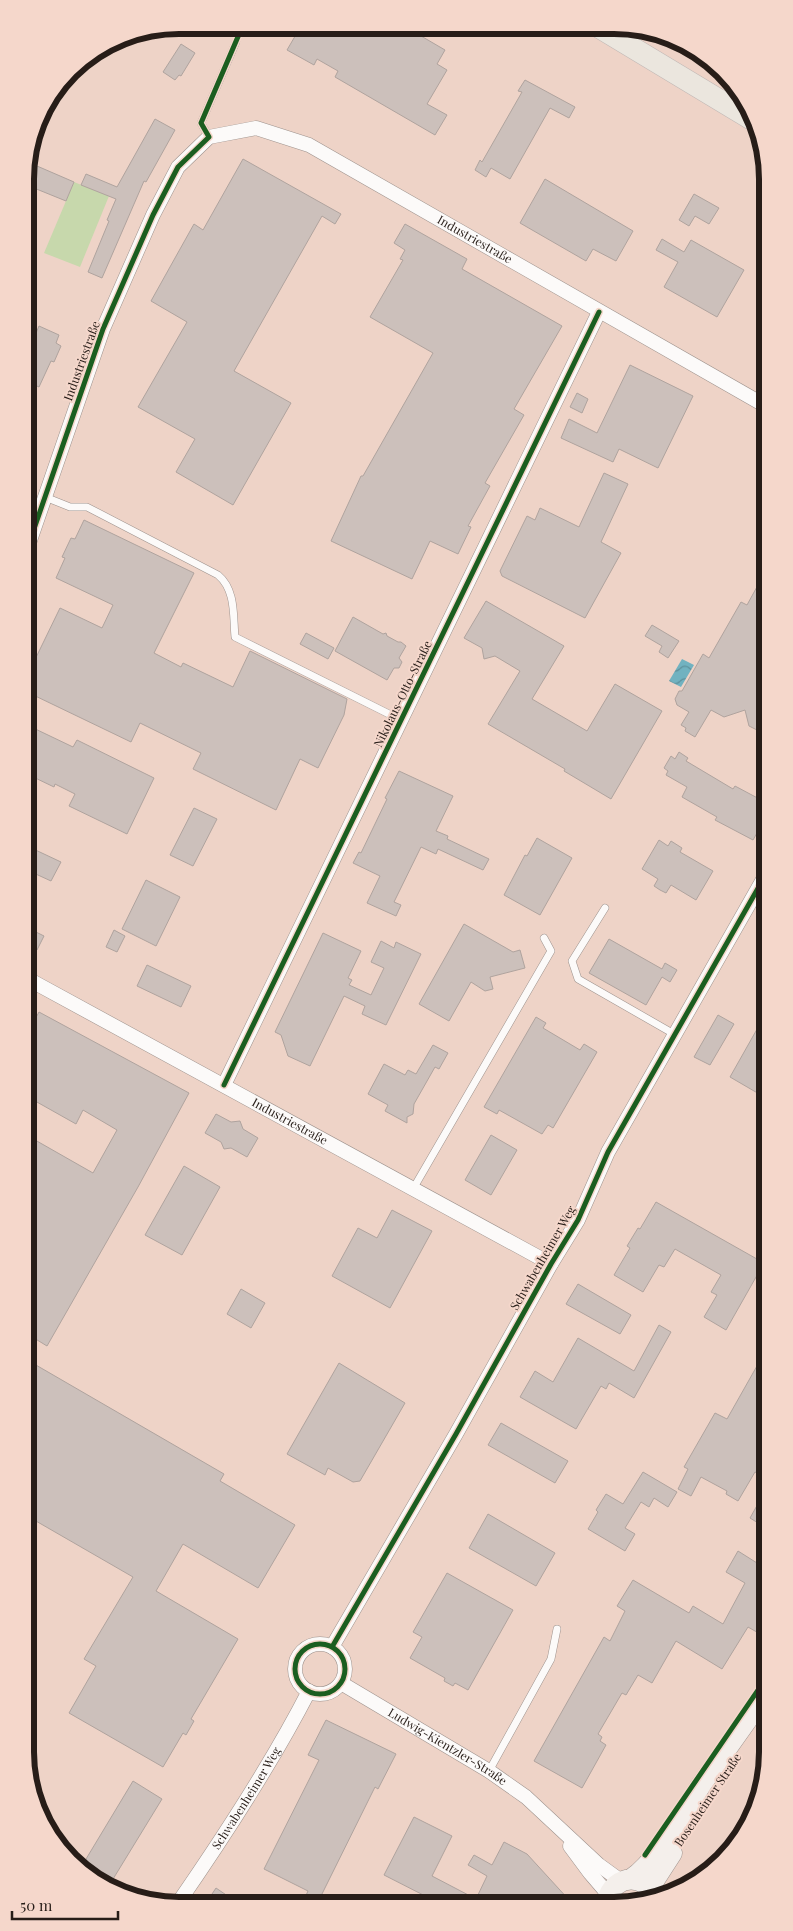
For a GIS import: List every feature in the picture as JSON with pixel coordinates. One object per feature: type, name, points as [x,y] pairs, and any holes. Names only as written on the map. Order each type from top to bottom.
[{"type":"main road","points":[[610,34],[744,115]]},
{"type":"street","name":"Industriestraße","points":[[34,529],[103,329],[153,215],[178,167],[209,137],[256,128],[309,145],[759,402]]},
{"type":"street","name":"Nikolaus-Otto-Straße","points":[[224,1085],[599,312]]},
{"type":"street","name":"Schwabenheimer Weg","points":[[332,1647],[578,1220],[608,1152],[759,886]]},
{"type":"street","name":"Industriestraße","points":[[34,982],[551,1264]]},
{"type":"street","points":[[317,1645],[332,1647],[338,1651],[344,1663],[344,1677],[341,1683],[327,1693],[318,1694],[309,1691],[303,1687],[296,1673],[299,1657],[310,1647],[317,1645]]},
{"type":"street","name":"Ludwig-Kientzler-Straße","points":[[341,1683],[488,1771],[526,1797],[599,1865],[617,1889]]},
{"type":"street","name":"Schwabenheimer Weg","points":[[182,1897],[232,1823],[294,1720],[309,1691]]},
{"type":"street","name":"Bosenheimer Straße","points":[[617,1889],[642,1872],[653,1858],[759,1705]]},
{"type":"street","name":"Bosenheimer Straße","points":[[655,1891],[712,1792],[759,1727]]},
{"type":"street","points":[[617,1889],[644,1883],[651,1892]]},
{"type":"lane","points":[[209,137],[201,123],[236,42]]},
{"type":"lane","points":[[45,497],[70,507],[87,507],[218,575],[225,581],[230,591],[235,637],[401,720]]},
{"type":"lane","points":[[605,908],[572,962],[578,978],[674,1034]]},
{"type":"lane","points":[[413,1189],[551,951],[544,938]]},
{"type":"lane","points":[[488,1771],[551,1659],[557,1629]]},
{"type":"shaded area","points":[[169,34],[633,35],[661,41],[678,49],[695,58],[717,76],[740,106],[754,141],[759,179],[759,1762],[754,1790],[748,1808],[735,1833],[723,1848],[710,1861],[687,1878],[652,1892],[614,1897],[169,1897],[132,1890],[98,1873],[83,1861],[70,1848],[53,1825],[39,1790],[34,1752],[34,169],[39,141],[45,123],[58,98],[83,70],[98,58],[123,45],[141,39]]},
{"type":"green space","points":[[74,182],[109,196],[80,267],[44,253]]},
{"type":"water","points":[[682,659],[694,665],[681,687],[669,681]]},
{"type":"building","points":[[296,34],[418,34],[445,50],[437,64],[447,70],[427,104],[447,115],[435,135],[335,77],[338,71],[317,59],[314,65],[287,50]]},
{"type":"building","points":[[181,44],[195,53],[181,76],[179,75],[175,80],[163,72]]},
{"type":"building","points":[[525,80],[575,107],[569,118],[550,108],[510,179],[491,168],[486,177],[475,170],[480,160],[482,162],[522,92],[518,91]]},
{"type":"building","points":[[155,119],[175,130],[146,182],[144,181],[102,278],[88,272],[116,199],[81,185],[86,174],[117,187]]},
{"type":"building","points":[[243,159],[341,214],[335,224],[322,216],[234,371],[291,403],[233,505],[176,472],[195,439],[138,407],[187,322],[151,301],[194,224],[203,230]]},
{"type":"building","points":[[37,166],[74,182],[66,201],[34,188],[34,174]]},
{"type":"building","points":[[545,179],[633,231],[616,261],[593,249],[586,261],[520,223]]},
{"type":"building","points":[[694,194],[719,208],[709,224],[695,216],[689,226],[679,220]]},
{"type":"building","points":[[405,224],[467,259],[462,269],[562,326],[514,409],[524,415],[485,483],[490,486],[468,526],[471,527],[458,554],[430,541],[412,579],[331,541],[361,476],[363,476],[433,353],[370,317],[403,260],[400,259],[405,250],[394,243]]},
{"type":"building","points":[[662,239],[684,252],[691,240],[744,270],[717,317],[664,287],[678,262],[656,250]]},
{"type":"building","points":[[39,326],[59,335],[56,343],[61,346],[54,362],[51,361],[39,387],[34,385],[34,338]]},
{"type":"building","points":[[630,365],[693,396],[658,468],[619,449],[613,462],[561,438],[569,419],[597,433]]},
{"type":"building","points":[[577,393],[588,399],[582,413],[570,407]]},
{"type":"building","points":[[604,473],[628,484],[601,542],[621,553],[585,618],[502,576],[500,571],[527,516],[535,520],[540,508],[579,527]]},
{"type":"building","points":[[84,520],[194,573],[154,653],[181,667],[183,663],[233,687],[250,651],[347,699],[344,715],[318,768],[300,759],[276,810],[193,769],[201,753],[140,723],[131,742],[34,695],[34,662],[60,608],[102,628],[113,605],[56,578],[65,558],[62,557],[71,538],[75,539]]},
{"type":"building","points":[[759,583],[759,727],[757,730],[749,726],[745,710],[724,717],[711,710],[695,737],[685,731],[686,728],[681,725],[689,712],[677,705],[675,699],[679,691],[682,691],[703,654],[709,658],[741,602],[747,605]]},
{"type":"building","points":[[486,601],[564,646],[532,699],[587,731],[615,684],[662,711],[611,799],[564,771],[565,769],[488,724],[520,671],[495,656],[484,659],[482,648],[464,638]]},
{"type":"building","points":[[353,617],[383,634],[386,633],[387,636],[406,646],[399,658],[402,662],[399,668],[394,668],[387,680],[335,651]]},
{"type":"building","points":[[652,625],[679,641],[668,658],[659,652],[662,646],[645,636]]},
{"type":"building","points":[[306,633],[334,648],[328,659],[300,644]]},
{"type":"building","points":[[34,728],[73,747],[77,740],[154,778],[127,834],[69,806],[75,794],[55,784],[54,787],[34,777]]},
{"type":"building","points":[[679,752],[688,758],[686,761],[733,789],[735,786],[759,799],[759,830],[753,840],[715,820],[717,817],[682,797],[687,787],[666,775],[668,771],[664,768],[671,756],[675,759]]},
{"type":"building","points":[[399,771],[453,796],[436,831],[448,836],[447,839],[489,859],[483,870],[438,849],[436,854],[421,847],[394,902],[401,905],[396,916],[367,903],[380,876],[353,863],[359,852],[361,853]]},
{"type":"building","points":[[194,808],[217,819],[193,866],[170,855]]},
{"type":"building","points":[[537,838],[572,858],[540,915],[504,895],[525,855],[527,856]]},
{"type":"building","points":[[659,840],[668,846],[671,841],[682,848],[680,852],[713,871],[696,900],[671,885],[666,893],[660,890],[654,886],[658,879],[642,869]]},
{"type":"building","points":[[34,849],[61,862],[51,881],[34,873]]},
{"type":"building","points":[[146,880],[180,897],[156,946],[122,929]]},
{"type":"building","points":[[464,924],[513,952],[520,950],[525,968],[490,977],[493,989],[485,991],[471,982],[449,1021],[419,1004]]},
{"type":"building","points":[[114,930],[125,936],[117,952],[106,947]]},
{"type":"building","points":[[34,931],[44,936],[37,950],[34,949]]},
{"type":"building","points":[[323,933],[361,951],[348,978],[352,980],[349,985],[371,995],[384,968],[371,962],[381,941],[394,948],[396,942],[421,954],[386,1025],[362,1014],[365,1006],[344,996],[310,1066],[288,1056],[281,1035],[275,1032]]},
{"type":"building","points":[[609,939],[662,969],[665,963],[677,970],[670,982],[662,977],[646,1005],[589,973]]},
{"type":"building","points":[[147,965],[191,986],[181,1007],[137,986]]},
{"type":"building","points":[[39,1012],[189,1093],[138,1187],[47,1346],[34,1338],[34,1139],[93,1173],[117,1130],[83,1110],[76,1124],[34,1100],[34,1021]]},
{"type":"building","points":[[718,1015],[734,1024],[710,1065],[694,1057]]},
{"type":"building","points":[[536,1017],[546,1023],[543,1028],[580,1050],[584,1044],[597,1052],[553,1128],[548,1125],[542,1134],[499,1110],[497,1114],[484,1107]]},
{"type":"building","points":[[759,1026],[759,1094],[730,1077]]},
{"type":"building","points":[[433,1045],[448,1053],[439,1069],[435,1067],[414,1104],[413,1114],[407,1117],[407,1123],[385,1111],[388,1105],[368,1094],[384,1064],[405,1075],[408,1070],[416,1074]]},
{"type":"building","points":[[216,1114],[231,1122],[240,1121],[243,1129],[258,1138],[247,1157],[231,1148],[224,1149],[221,1142],[205,1133]]},
{"type":"building","points":[[491,1135],[517,1150],[491,1195],[465,1180]]},
{"type":"building","points":[[184,1166],[220,1187],[182,1255],[145,1235]]},
{"type":"building","points":[[656,1202],[759,1260],[759,1272],[726,1330],[704,1317],[717,1295],[711,1292],[721,1275],[675,1249],[664,1267],[659,1265],[643,1292],[614,1275],[630,1248],[627,1246],[638,1228],[640,1229]]},
{"type":"building","points":[[392,1210],[432,1231],[390,1308],[332,1276],[358,1228],[377,1238]]},
{"type":"building","points":[[578,1284],[631,1315],[620,1334],[566,1304]]},
{"type":"building","points":[[241,1289],[265,1303],[251,1328],[227,1314]]},
{"type":"building","points":[[659,1325],[671,1332],[634,1398],[609,1383],[606,1389],[601,1386],[576,1429],[520,1397],[535,1371],[553,1382],[578,1338],[634,1371]]},
{"type":"building","points":[[759,1362],[759,1474],[755,1472],[738,1501],[726,1494],[727,1491],[701,1477],[691,1496],[678,1489],[688,1469],[684,1467],[715,1413],[727,1419]]},
{"type":"building","points":[[339,1363],[405,1403],[360,1481],[353,1482],[328,1468],[325,1475],[287,1454]]},
{"type":"building","points":[[34,1364],[224,1474],[220,1481],[295,1525],[258,1588],[183,1544],[156,1591],[238,1639],[191,1719],[194,1721],[186,1735],[183,1733],[163,1767],[69,1713],[96,1666],[84,1659],[133,1577],[34,1520]]},
{"type":"building","points":[[501,1423],[568,1461],[555,1483],[488,1445]]},
{"type":"building","points":[[643,1472],[677,1492],[668,1507],[654,1498],[649,1507],[641,1502],[625,1528],[635,1534],[625,1551],[588,1529],[598,1512],[596,1510],[606,1494],[623,1504]]},
{"type":"building","points":[[759,1502],[759,1524],[750,1518]]},
{"type":"building","points":[[488,1514],[555,1553],[536,1586],[469,1548]]},
{"type":"building","points":[[738,1551],[757,1563],[759,1560],[759,1633],[748,1627],[722,1669],[676,1641],[652,1683],[638,1675],[626,1695],[622,1693],[598,1734],[602,1737],[600,1741],[606,1745],[582,1788],[534,1761],[604,1637],[610,1641],[625,1611],[617,1606],[633,1580],[689,1613],[693,1606],[723,1624],[745,1583],[726,1572]]},
{"type":"building","points":[[447,1573],[513,1610],[468,1690],[455,1683],[453,1686],[444,1681],[445,1678],[410,1658],[422,1637],[413,1632]]},
{"type":"building","points":[[326,1720],[396,1754],[378,1789],[375,1787],[320,1897],[305,1897],[308,1891],[264,1869],[319,1760],[308,1755]]},
{"type":"building","points":[[133,1781],[162,1799],[112,1880],[98,1873],[84,1862]]},
{"type":"building","points":[[414,1817],[452,1836],[432,1876],[472,1897],[427,1897],[384,1875]]},
{"type":"building","points":[[504,1842],[527,1854],[566,1897],[477,1897],[487,1876],[468,1865],[474,1855],[492,1865]]},
{"type":"building","points":[[216,1888],[229,1897],[210,1897]]},
{"type":"cycle path","points":[[34,529],[103,329],[153,215],[178,167],[209,137],[201,123],[239,34]]},
{"type":"cycle path","points":[[224,1085],[599,312]]},
{"type":"cycle path","points":[[332,1647],[578,1220],[608,1152],[759,887]]},
{"type":"cycle path","points":[[320,1644],[329,1646],[340,1655],[345,1669],[343,1678],[334,1689],[320,1694],[311,1692],[300,1683],[295,1669],[297,1660],[306,1649],[320,1644]]},
{"type":"cycle path","points":[[645,1855],[759,1689]]}]
